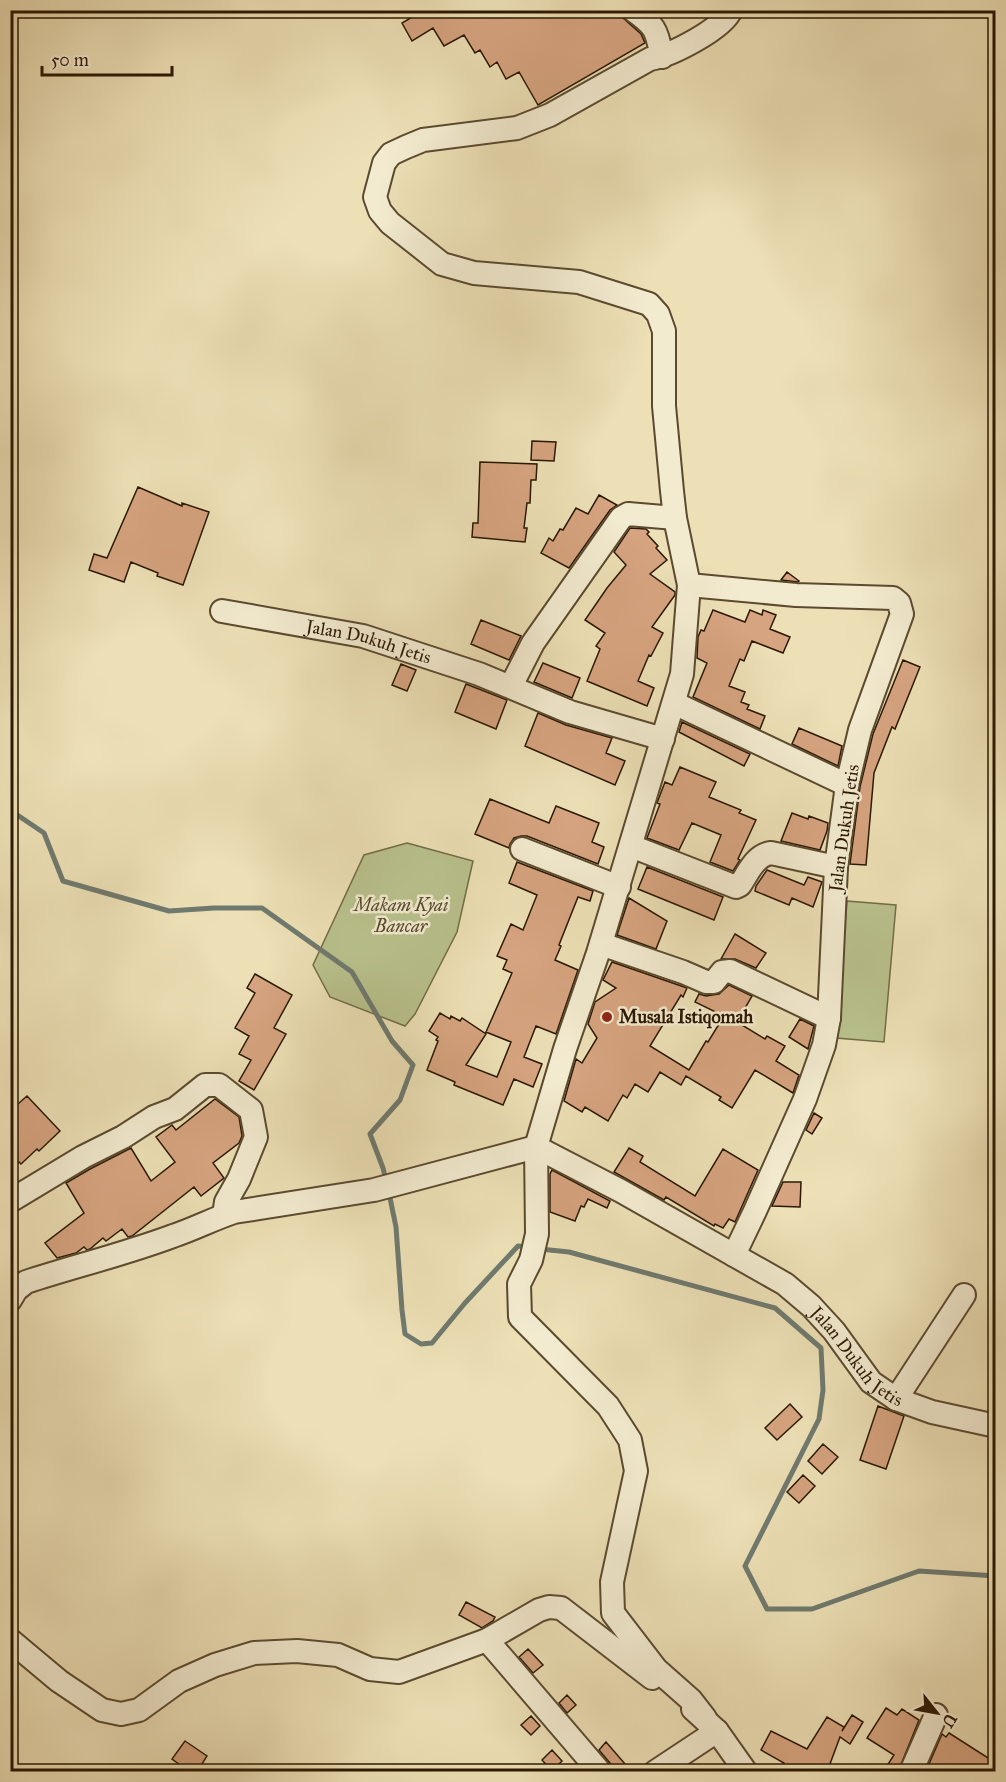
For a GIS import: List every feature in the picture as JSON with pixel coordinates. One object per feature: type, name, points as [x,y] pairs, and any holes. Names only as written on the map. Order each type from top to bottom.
[{"type":"street","points":[[633,10],[646,19],[656,31],[662,57]]},
{"type":"street","points":[[731,10],[725,20],[695,40],[662,57],[650,59],[550,115],[517,128],[423,140],[391,154],[384,164],[375,197],[380,211],[390,223],[442,264],[474,273],[579,282],[650,304],[658,314],[664,331],[664,406],[672,491],[688,585],[682,674],[619,887],[565,1049],[536,1147],[537,1234],[531,1260],[519,1284],[520,1317],[608,1406],[630,1440],[636,1471],[612,1582],[613,1613],[656,1669],[691,1700],[746,1772]]},
{"type":"street","points":[[511,686],[533,643],[621,518],[628,514],[675,518]]},
{"type":"street","name":"Jalan Dukuh Jetis","points":[[688,585],[796,595],[893,598],[899,603],[902,614],[860,730],[847,785],[836,867],[829,1018],[824,1045],[805,1099],[734,1255]]},
{"type":"street","name":"Jalan Dukuh Jetis","points":[[222,610],[363,636],[511,686],[570,712],[663,739]]},
{"type":"street","points":[[674,704],[847,785]]},
{"type":"street","points":[[631,846],[736,887],[740,885],[758,858],[764,854],[836,867]]},
{"type":"street","points":[[522,849],[619,887]]},
{"type":"street","points":[[601,944],[706,982],[714,982],[722,972],[730,970],[829,1018]]},
{"type":"street","points":[[10,1201],[83,1156],[123,1137],[154,1117],[175,1109],[205,1084],[219,1085],[251,1110],[256,1137],[239,1179],[226,1202],[224,1215]]},
{"type":"street","points":[[10,1300],[16,1290],[26,1282],[125,1253],[234,1212],[384,1188],[536,1147]]},
{"type":"street","name":"Jalan Dukuh Jetis","points":[[536,1147],[621,1191],[785,1284],[834,1330],[871,1382],[896,1399],[932,1412],[996,1426]]},
{"type":"street","points":[[896,1399],[964,1295]]},
{"type":"street","points":[[10,1640],[59,1681],[102,1710],[121,1714],[139,1710],[179,1681],[215,1665],[254,1653],[297,1651],[338,1655],[370,1669],[399,1672],[487,1640],[539,1610],[549,1607],[561,1608],[711,1724]]},
{"type":"street","points":[[487,1640],[600,1772]]},
{"type":"street","points":[[911,1772],[936,1715]]},
{"type":"street","points":[[655,1772],[711,1724]]},
{"type":"green space","name":"Makam Kyai Bancar","points":[[407,843],[473,861],[457,932],[415,1014],[405,1026],[330,997],[313,965],[364,855]]},
{"type":"green space","points":[[847,901],[896,905],[884,1042],[836,1038]]},
{"type":"building","points":[[424,10],[620,10],[621,16],[641,34],[645,43],[538,105],[519,72],[506,79],[497,62],[490,67],[480,50],[475,53],[464,35],[444,46],[433,28],[412,41],[402,23]]},
{"type":"building","points":[[532,441],[556,442],[554,461],[531,460]]},
{"type":"building","points":[[480,462],[537,464],[536,480],[531,480],[530,503],[527,503],[525,542],[472,537],[473,523],[478,523]]},
{"type":"building","points":[[138,487],[182,506],[182,503],[209,512],[183,585],[157,576],[158,573],[131,562],[124,582],[89,570],[94,554],[107,558]]},
{"type":"building","points":[[599,495],[617,505],[610,510],[569,568],[541,553],[549,538],[553,541],[560,529],[563,530],[576,508],[588,514]]},
{"type":"building","points":[[630,528],[646,529],[649,532],[647,534],[658,546],[656,548],[667,560],[650,574],[675,592],[652,627],[663,633],[651,656],[649,655],[638,681],[654,688],[647,706],[587,681],[600,649],[596,646],[605,633],[585,620],[626,565],[614,552]]},
{"type":"building","points":[[787,572],[799,581],[781,580]]},
{"type":"building","points":[[713,610],[745,622],[750,610],[762,615],[763,610],[776,615],[770,629],[790,637],[783,653],[752,641],[744,661],[740,659],[729,686],[745,692],[741,702],[749,705],[747,709],[765,716],[760,729],[693,697],[707,663],[697,658],[698,637],[701,630],[704,631]]},
{"type":"building","points":[[481,620],[521,636],[509,660],[471,644]]},
{"type":"building","points":[[903,660],[920,667],[895,729],[892,727],[874,773],[866,865],[850,864],[860,787],[873,734]]},
{"type":"building","points":[[543,663],[580,678],[572,698],[534,682]]},
{"type":"building","points":[[401,664],[416,670],[407,691],[392,685]]},
{"type":"building","points":[[466,684],[507,700],[496,729],[455,712]]},
{"type":"building","points":[[538,713],[566,725],[612,738],[606,753],[625,761],[615,785],[525,746]]},
{"type":"building","points":[[682,722],[750,754],[744,766],[679,732]]},
{"type":"building","points":[[799,728],[842,746],[838,766],[792,744]]},
{"type":"building","points":[[680,767],[716,782],[709,797],[741,810],[739,813],[756,820],[738,859],[740,860],[733,871],[710,862],[721,835],[692,823],[679,850],[647,838],[660,804],[657,803],[665,782],[672,785]]},
{"type":"building","points":[[490,799],[549,823],[556,806],[599,823],[592,842],[604,847],[598,864],[527,836],[514,838],[509,848],[475,834]]},
{"type":"building","points":[[792,813],[828,823],[820,850],[781,841]]},
{"type":"building","points":[[517,862],[593,891],[590,901],[578,897],[555,960],[578,970],[556,1034],[536,1026],[524,1057],[542,1064],[533,1087],[514,1079],[503,1105],[454,1085],[455,1082],[427,1070],[438,1041],[436,1040],[438,1037],[429,1031],[440,1013],[450,1019],[451,1016],[460,1021],[462,1018],[486,1034],[466,1065],[497,1077],[511,1042],[486,1032],[512,973],[503,969],[507,960],[497,956],[511,924],[523,930],[537,895],[509,883]]},
{"type":"building","points":[[647,867],[723,897],[714,920],[638,889]]},
{"type":"building","points":[[767,870],[804,885],[808,877],[822,882],[813,907],[792,898],[789,905],[755,891]]},
{"type":"building","points":[[629,898],[667,921],[656,949],[617,935]]},
{"type":"building","points":[[735,934],[766,953],[756,968],[735,959],[721,959]]},
{"type":"building","points":[[612,962],[687,988],[650,1046],[689,1070],[724,1016],[695,1002],[699,994],[706,996],[719,994],[729,985],[752,996],[737,1022],[765,1039],[767,1036],[785,1046],[776,1061],[799,1075],[793,1093],[755,1070],[732,1108],[719,1100],[721,1097],[686,1076],[681,1085],[660,1072],[648,1092],[635,1084],[627,1098],[623,1095],[608,1121],[585,1107],[582,1112],[564,1101],[576,1059],[582,1063],[597,1038],[588,1024],[595,1002],[616,988],[603,980]]},
{"type":"building","points":[[255,974],[292,995],[274,1028],[286,1034],[254,1090],[239,1081],[251,1060],[239,1054],[249,1036],[235,1028],[255,993],[247,988]]},
{"type":"building","points":[[800,1019],[814,1026],[808,1049],[789,1037]]},
{"type":"building","points":[[27,1096],[60,1131],[39,1151],[37,1149],[21,1164],[19,1162],[10,1170],[10,1111]]},
{"type":"building","points":[[215,1099],[239,1117],[242,1136],[239,1143],[213,1163],[224,1178],[201,1196],[194,1187],[132,1236],[128,1237],[122,1229],[106,1241],[103,1238],[90,1249],[87,1250],[84,1247],[76,1253],[57,1258],[45,1243],[84,1213],[66,1183],[131,1148],[151,1181],[175,1162],[156,1137],[172,1125],[176,1130]]},
{"type":"building","points":[[814,1113],[822,1118],[812,1134],[806,1130]]},
{"type":"building","points":[[629,1148],[643,1156],[640,1162],[695,1196],[723,1149],[758,1170],[735,1222],[729,1219],[723,1228],[715,1224],[714,1226],[666,1197],[664,1200],[614,1172]]},
{"type":"building","points":[[552,1170],[610,1201],[607,1208],[588,1199],[584,1207],[581,1206],[575,1221],[550,1212],[550,1174]]},
{"type":"building","points":[[783,1182],[801,1182],[800,1207],[772,1206]]},
{"type":"building","points":[[790,1404],[802,1417],[777,1440],[765,1428]]},
{"type":"building","points":[[878,1406],[904,1416],[886,1469],[860,1460]]},
{"type":"building","points":[[823,1444],[838,1457],[822,1474],[808,1461]]},
{"type":"building","points":[[803,1475],[815,1486],[799,1503],[787,1492]]},
{"type":"building","points":[[466,1602],[495,1617],[493,1621],[482,1628],[459,1615]]},
{"type":"building","points":[[528,1649],[543,1665],[533,1673],[519,1657]]},
{"type":"building","points":[[567,1695],[576,1705],[567,1713],[559,1703]]},
{"type":"building","points":[[886,1708],[897,1715],[902,1709],[919,1720],[898,1772],[883,1772],[894,1755],[867,1738]]},
{"type":"building","points":[[852,1715],[863,1722],[850,1744],[840,1737],[827,1772],[780,1772],[784,1763],[761,1750],[771,1731],[807,1749],[827,1717],[844,1727],[842,1731]]},
{"type":"building","points":[[531,1716],[540,1726],[531,1735],[521,1725]]},
{"type":"building","points":[[949,1733],[996,1763],[996,1772],[926,1771],[942,1734],[946,1737]]},
{"type":"building","points":[[185,1741],[207,1756],[197,1772],[190,1772],[172,1759]]},
{"type":"building","points":[[606,1742],[632,1772],[613,1770],[599,1750]]},
{"type":"building","points":[[552,1750],[562,1761],[552,1771],[542,1760]]},
{"type":"waterway","points":[[10,810],[44,833],[63,881],[169,911],[262,908],[352,972],[392,1041],[413,1065],[400,1100],[370,1134],[386,1181]]},
{"type":"waterway","points":[[389,1193],[396,1227],[405,1334],[421,1344],[432,1343],[465,1303],[518,1246],[528,1247]]},
{"type":"waterway","points":[[540,1249],[569,1252],[775,1308],[821,1348],[823,1390],[819,1419],[745,1566],[767,1609],[812,1609],[919,1571],[996,1576]]},
{"type":"place","name":"Musala Istiqomah","points":[[607,1017]]}]
